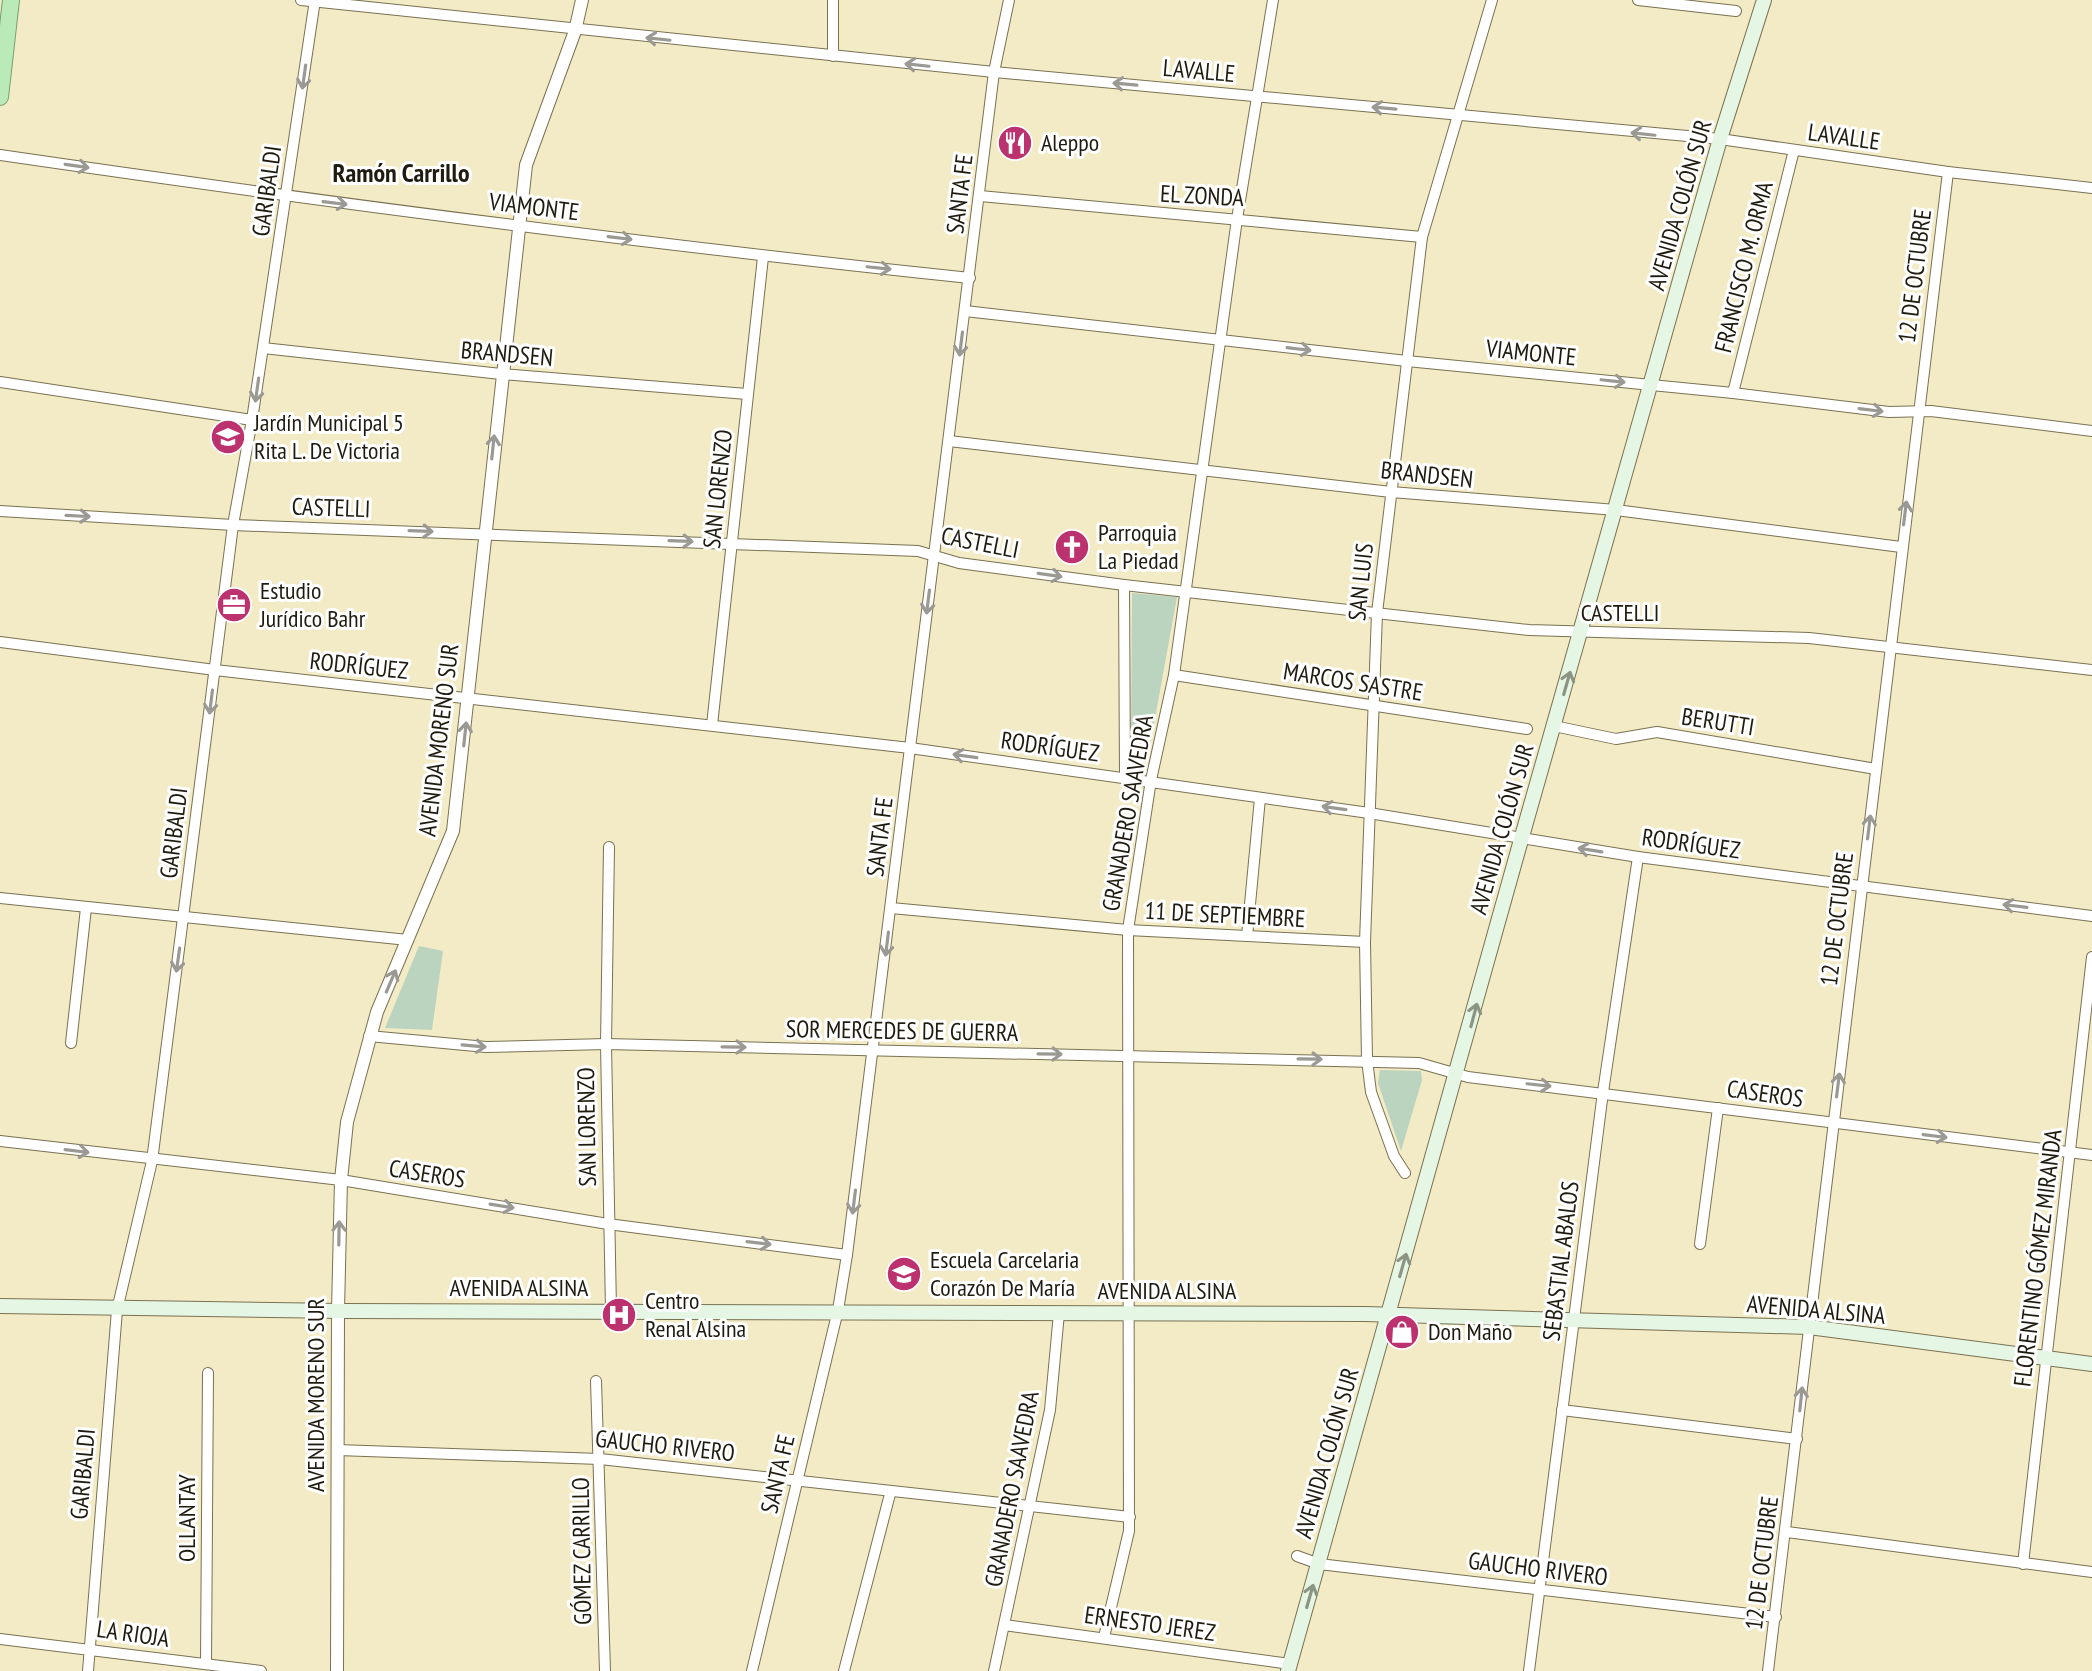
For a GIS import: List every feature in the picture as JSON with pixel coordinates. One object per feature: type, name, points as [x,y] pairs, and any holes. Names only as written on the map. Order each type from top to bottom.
[{"type":"highway","points":[[0,97],[11,0]]},
{"type":"main road","name":"AVENIDA COLÓN SUR","points":[[1289,1668],[1720,139],[1764,0]]},
{"type":"main road","name":"AVENIDA ALSINA","points":[[0,1306],[117,1310],[838,1310],[1388,1315],[1809,1327],[2092,1364]]},
{"type":"street","name":"LAVALLE","points":[[301,0],[575,31],[1720,139],[1948,172],[2092,188]]},
{"type":"street","name":"AVENIDA MORENO SUR","points":[[337,1671],[338,1311],[341,1180],[347,1122],[369,1036],[453,831],[501,374],[529,150],[575,31],[582,0]]},
{"type":"street","points":[[833,0],[833,56]]},
{"type":"street","name":"SANTA FE","points":[[752,1671],[838,1310],[847,1255],[994,72],[1009,0]]},
{"type":"street","name":"GRANADERO SAAVEDRA","points":[[1104,1637],[1130,1517],[1128,930],[1151,780],[1174,675],[1237,219],[1273,0]]},
{"type":"street","name":"SAN LUIS","points":[[1405,1173],[1394,1156],[1371,1092],[1367,1060],[1365,942],[1377,613],[1422,237],[1492,0]]},
{"type":"street","points":[[1638,0],[1736,11]]},
{"type":"street","name":"GARIBALDI","points":[[88,1671],[117,1310],[152,1161],[233,525],[287,197],[314,1]]},
{"type":"street","name":"FRANCISCO M. ORMA","points":[[1733,393],[1794,150]]},
{"type":"street","name":"VIAMONTE","points":[[0,155],[287,197],[763,257],[970,278]]},
{"type":"street","name":"12 DE OCTUBRE","points":[[1768,1671],[1948,172]]},
{"type":"street","name":"EL ZONDA","points":[[980,196],[1422,237]]},
{"type":"street","name":"SAN LORENZO","points":[[712,725],[763,257]]},
{"type":"street","name":"VIAMONTE","points":[[965,311],[1407,361],[2092,431]]},
{"type":"street","name":"BRANDSEN","points":[[263,348],[501,374],[747,394]]},
{"type":"street","points":[[0,382],[252,420]]},
{"type":"street","name":"BRANDSEN","points":[[949,441],[1391,492],[1616,510],[1901,547]]},
{"type":"street","name":"CASTELLI","points":[[0,511],[233,525],[918,551],[959,563],[1377,613],[1581,633],[1731,633],[2092,670]]},
{"type":"street","name":"GRANADERO SAAVEDRA","points":[[1124,585],[1125,777]]},
{"type":"street","name":"RODRÍGUEZ","points":[[0,642],[215,670],[910,748],[1151,780],[1638,857],[2092,916]]},
{"type":"street","name":"MARCOS SASTRE","points":[[1174,675],[1527,729]]},
{"type":"street","name":"BERUTTI","points":[[1554,726],[1616,739],[1657,732],[1876,769]]},
{"type":"street","points":[[1247,936],[1260,798]]},
{"type":"street","name":"SAN LORENZO","points":[[609,847],[606,1044],[611,1310]]},
{"type":"street","name":"SEBASTIAL ABALOS","points":[[1529,1671],[1603,1092],[1638,857]]},
{"type":"street","points":[[0,898],[408,940]]},
{"type":"street","points":[[71,1043],[86,908]]},
{"type":"street","name":"11 DE SEPTIEMBRE","points":[[891,908],[1128,930],[1365,942]]},
{"type":"street","name":"FLORENTINO GÓMEZ MIRANDA","points":[[2023,1564],[2092,957]]},
{"type":"street","name":"SOR MERCEDES DE GUERRA","points":[[369,1036],[486,1047],[606,1044],[1367,1060],[1435,1065]]},
{"type":"street","name":"CASEROS","points":[[1435,1065],[1457,1074],[2092,1155]]},
{"type":"street","points":[[1700,1244],[1718,1108]]},
{"type":"street","name":"CASEROS","points":[[0,1141],[152,1161],[341,1180],[608,1224],[847,1255]]},
{"type":"street","name":"GRANADERO SAAVEDRA","points":[[994,1671],[1050,1410],[1059,1313]]},
{"type":"street","name":"OLLANTAY","points":[[206,1664],[208,1373]]},
{"type":"street","name":"GÓMEZ CARRILLO","points":[[596,1381],[605,1671]]},
{"type":"street","points":[[1562,1410],[1797,1439]]},
{"type":"street","name":"GAUCHO RIVERO","points":[[337,1450],[600,1459],[797,1480],[890,1494],[1130,1517]]},
{"type":"street","points":[[844,1671],[890,1494]]},
{"type":"street","points":[[1787,1532],[2092,1572]]},
{"type":"street","name":"GAUCHO RIVERO","points":[[1297,1556],[1319,1564],[1776,1617]]},
{"type":"street","name":"ERNESTO JEREZ","points":[[1004,1625],[1104,1637],[1289,1668]]},
{"type":"street","points":[[0,1652],[2,1639]]},
{"type":"street","name":"LA RIOJA","points":[[2,1639],[88,1647],[261,1671]]},
{"type":"green space","points":[[1132,593],[1177,597],[1149,751],[1142,765],[1136,765],[1131,747]]},
{"type":"green space","points":[[419,946],[443,951],[432,1030],[385,1028]]},
{"type":"green space","points":[[1380,1070],[1421,1071],[1422,1080],[1401,1151],[1378,1083]]},
{"type":"place","name":"Aleppo","points":[[1015,143]]},
{"type":"place","name":"Jardín Municipal 5 Rita L. De Victoria","points":[[228,437]]},
{"type":"place","name":"Parroquia La Piedad","points":[[1072,547]]},
{"type":"place","name":"Estudio Jurídico Bahr","points":[[234,605]]},
{"type":"place","name":"Escuela Carcelaria Corazón De María","points":[[904,1274]]},
{"type":"place","name":"Centro Renal Alsina","points":[[619,1315]]},
{"type":"place","name":"Don Maño","points":[[1402,1332]]},
{"type":"district","name":"Ramón Carrillo","points":[[401,173]]}]
